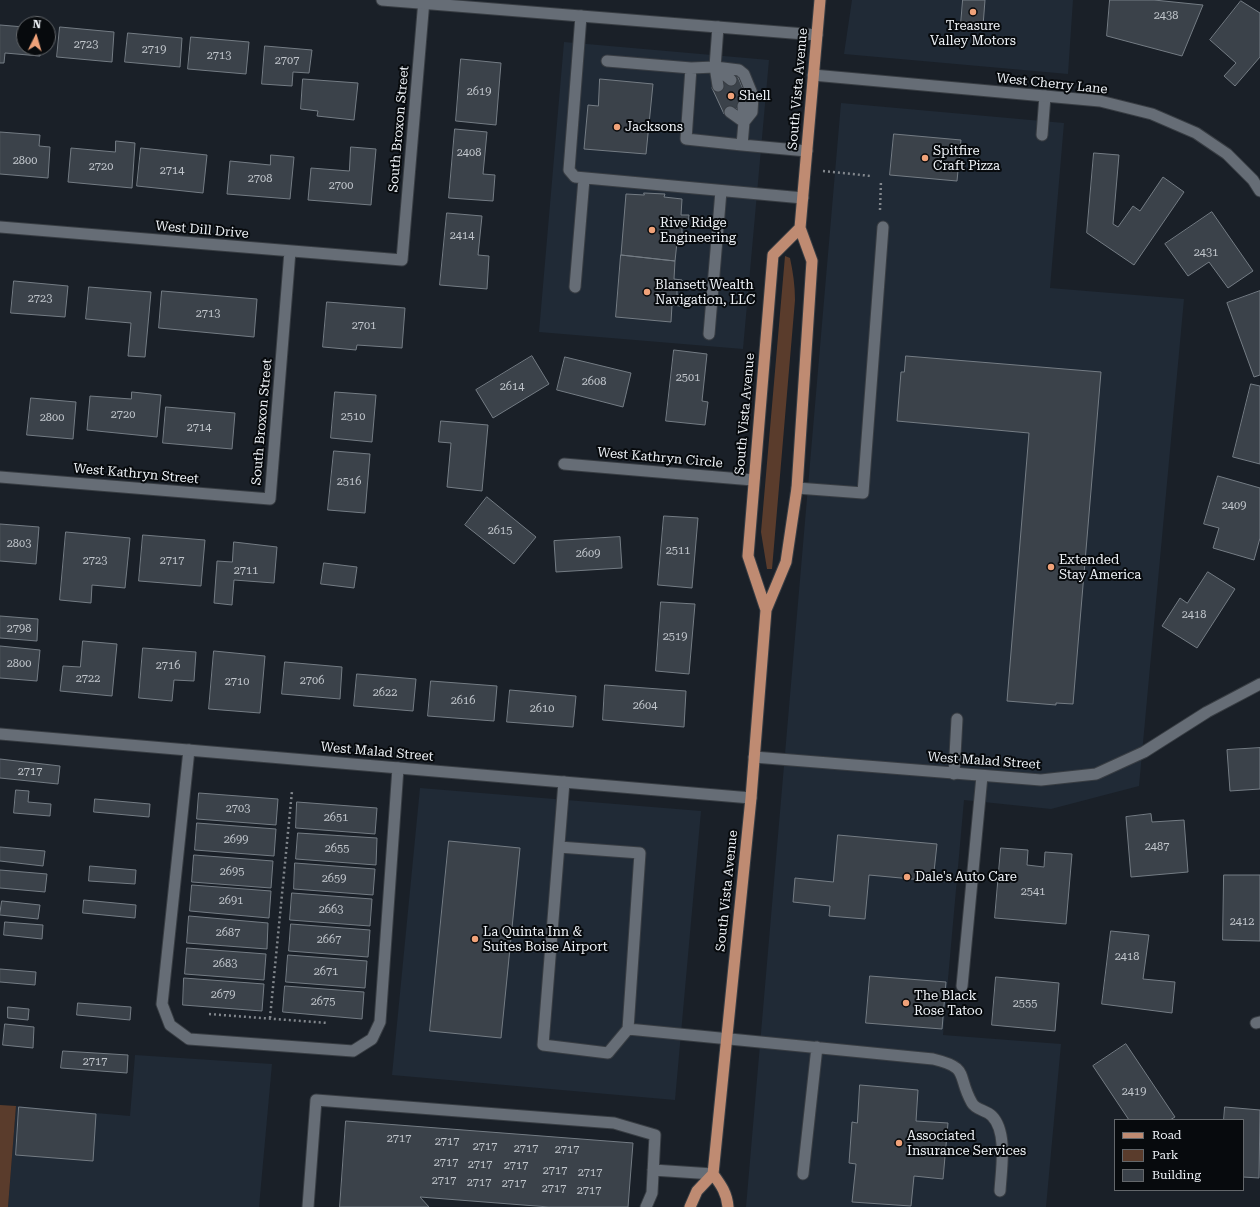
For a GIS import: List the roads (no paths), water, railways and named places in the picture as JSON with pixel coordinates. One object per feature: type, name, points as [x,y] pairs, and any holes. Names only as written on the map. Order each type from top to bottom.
[{"type":"main road","name":"South Vista Avenue","points":[[713,1174],[751,798],[766,610],[786,562],[797,488],[812,261],[800,228],[820,0]]},
{"type":"main road","name":"South Vista Avenue","points":[[766,610],[748,556],[753,480],[773,255],[800,228]]},
{"type":"main road","points":[[690,1207],[698,1191],[713,1174],[724,1190],[728,1207]]},
{"type":"street","points":[[382,0],[424,2],[718,28],[817,35]]},
{"type":"street","name":"South Broxon Street","points":[[402,260],[424,2]]},
{"type":"street","points":[[581,16],[569,170],[575,177],[803,198]]},
{"type":"street","points":[[718,28],[715,67],[718,86]]},
{"type":"street","points":[[607,61],[690,68],[715,67],[739,70],[744,74],[753,96],[752,112],[744,122]]},
{"type":"street","points":[[715,67],[731,80]]},
{"type":"street","points":[[690,68],[686,139],[807,151]]},
{"type":"street","name":"West Cherry Lane","points":[[813,75],[1100,101],[1152,114],[1196,133],[1226,154],[1253,180],[1260,191]]},
{"type":"street","points":[[1042,135],[1044,96]]},
{"type":"street","points":[[742,145],[744,122],[743,106]]},
{"type":"street","points":[[730,112],[744,122]]},
{"type":"street","points":[[575,287],[584,179]]},
{"type":"street","points":[[709,334],[721,191]]},
{"type":"street","name":"West Dill Drive","points":[[0,227],[402,260]]},
{"type":"street","points":[[797,488],[863,493],[882,227]]},
{"type":"street","name":"South Broxon Street","points":[[270,499],[290,251]]},
{"type":"street","name":"West Kathryn Circle","points":[[564,464],[753,480]]},
{"type":"street","name":"West Kathryn Street","points":[[0,477],[270,499]]},
{"type":"street","name":"West Malad Street","points":[[754,757],[1041,780],[1096,774],[1144,752],[1259,681]]},
{"type":"street","points":[[954,774],[957,719]]},
{"type":"street","name":"West Malad Street","points":[[0,734],[751,798]]},
{"type":"street","points":[[189,750],[162,1004],[170,1025],[189,1039],[353,1051],[372,1039],[380,1022],[398,768]]},
{"type":"street","points":[[962,986],[982,776]]},
{"type":"street","points":[[559,847],[640,853],[628,1029],[608,1054],[543,1045],[564,782]]},
{"type":"street","points":[[628,1029],[933,1058],[953,1064],[962,1074],[966,1093],[974,1106],[992,1116],[1000,1132],[1002,1149],[1000,1191]]},
{"type":"street","points":[[803,1174],[817,1047]]},
{"type":"street","points":[[308,1207],[316,1100],[614,1123],[655,1135],[652,1193],[646,1207]]},
{"type":"street","points":[[653,1170],[713,1174]]},
{"type":"place","name":"Treasure Valley Motors","points":[[973,12]]},
{"type":"place","name":"Shell","points":[[731,96]]},
{"type":"place","name":"Jacksons","points":[[617,127]]},
{"type":"place","name":"Spitfire Craft Pizza","points":[[925,158]]},
{"type":"place","name":"Rive Ridge Engineering","points":[[652,230]]},
{"type":"place","name":"Blansett Wealth Navigation, LLC","points":[[647,292]]},
{"type":"place","name":"Extended Stay America","points":[[1051,567]]},
{"type":"place","name":"Dale's Auto Care","points":[[907,877]]},
{"type":"place","name":"La Quinta Inn & Suites Boise Airport","points":[[475,939]]},
{"type":"place","name":"The Black Rose Tatoo","points":[[906,1003]]},
{"type":"place","name":"Associated Insurance Services","points":[[899,1143]]}]
